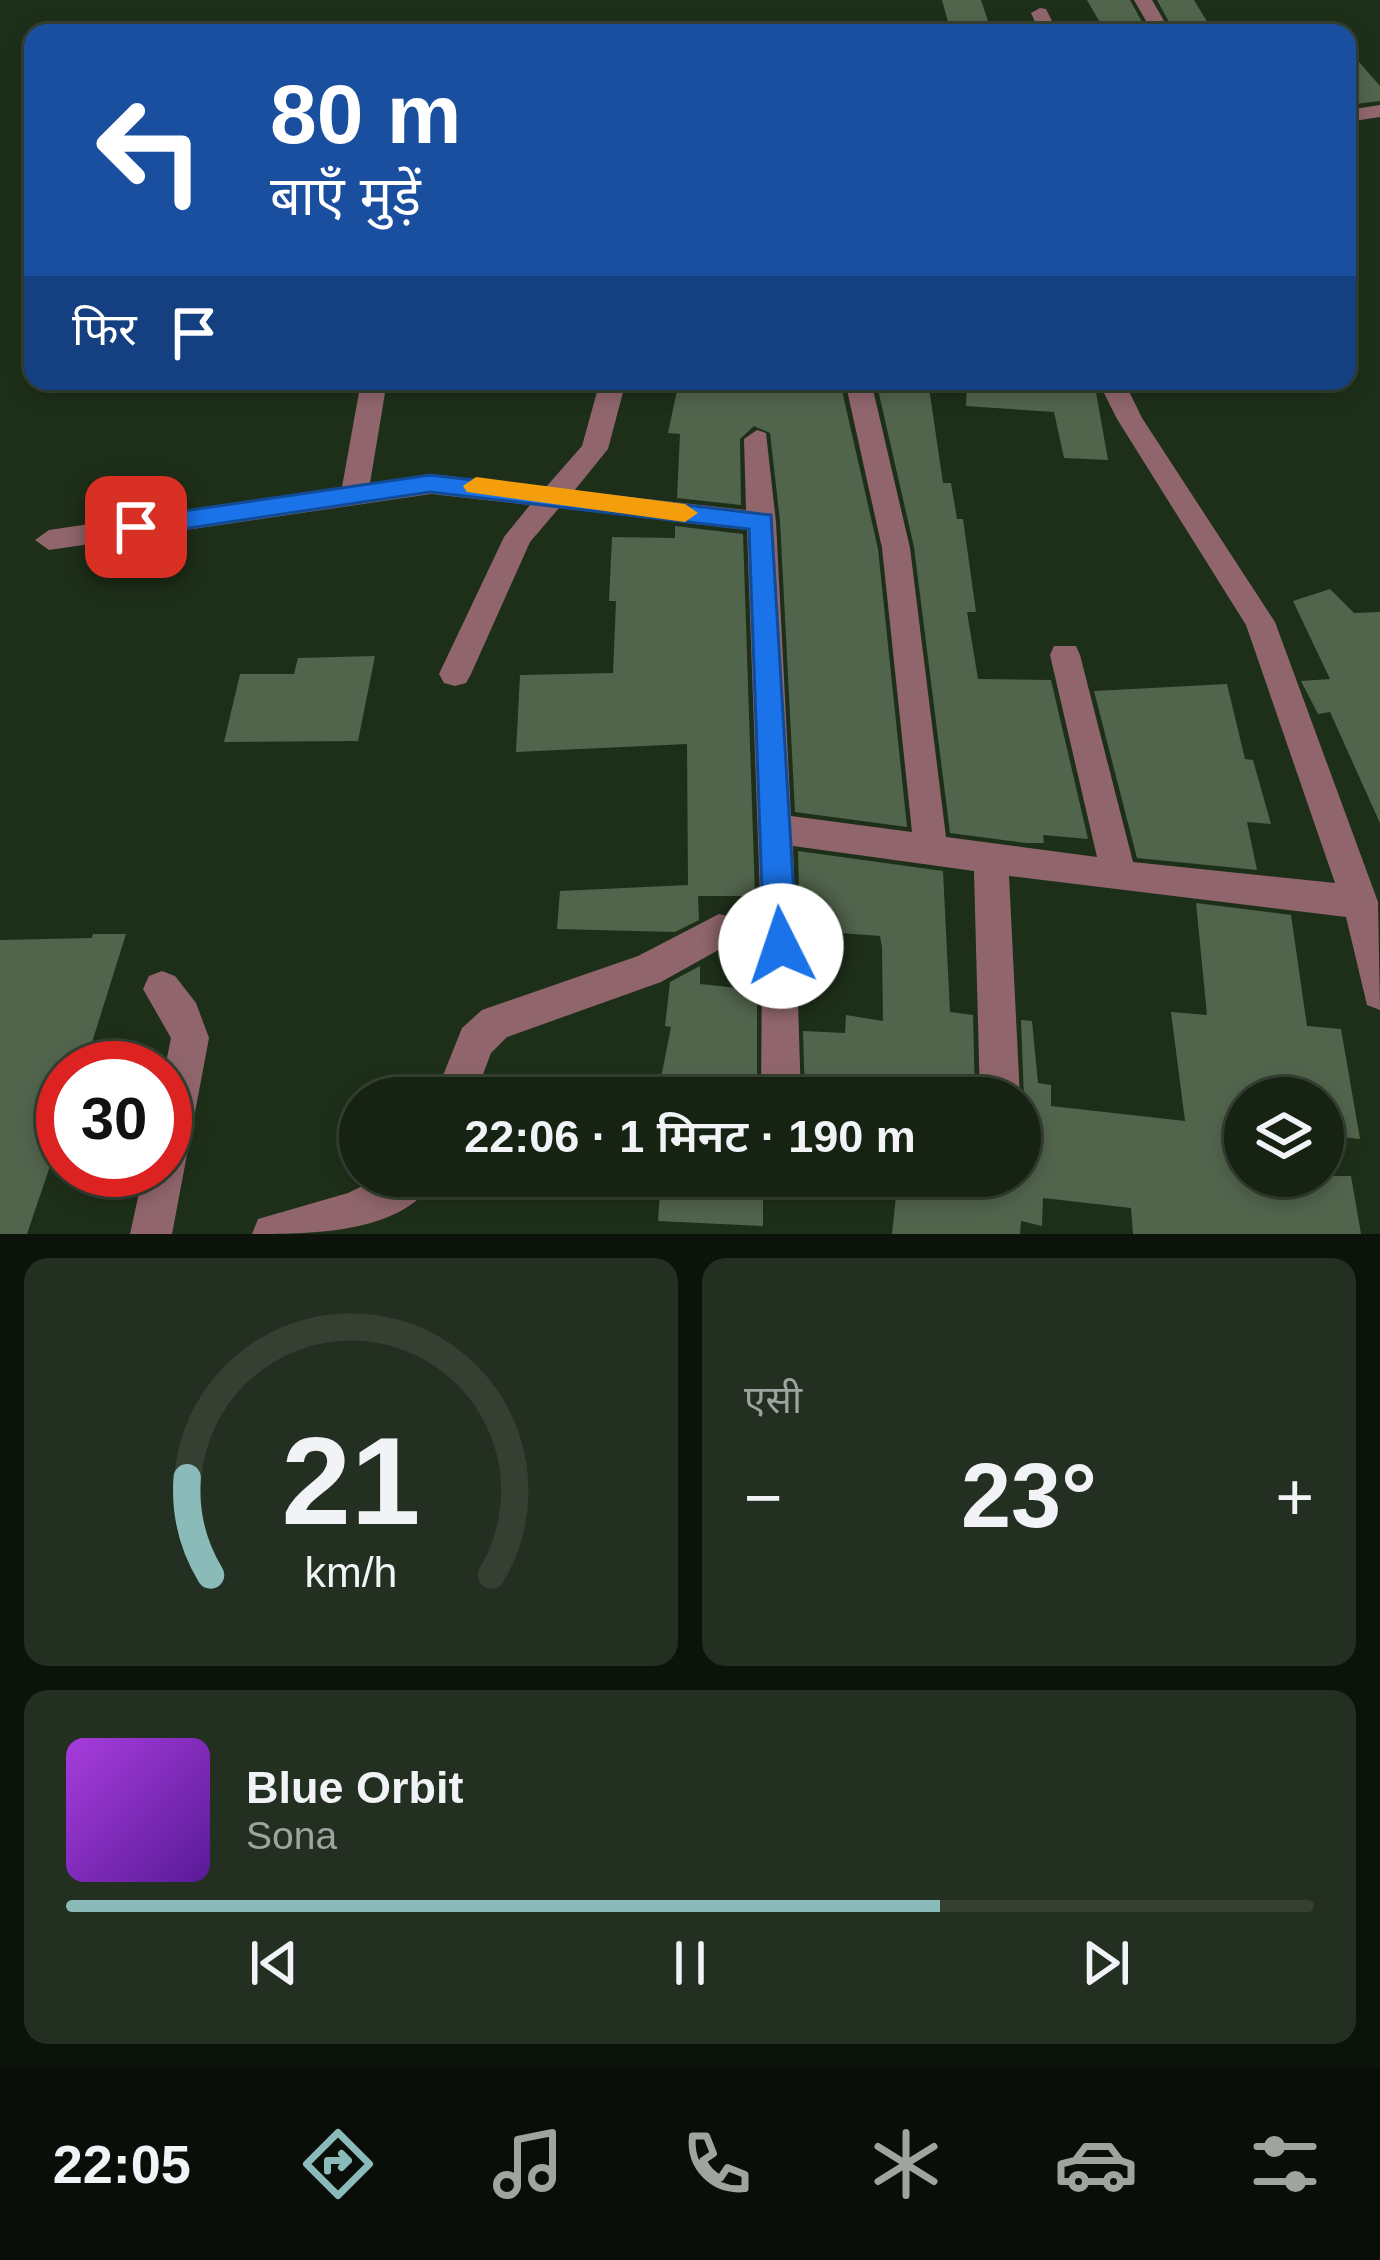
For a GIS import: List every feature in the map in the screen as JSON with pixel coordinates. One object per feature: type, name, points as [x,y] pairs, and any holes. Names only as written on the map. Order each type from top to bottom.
[{"type":"street","points":[[1040,13],[1045,24]]},
{"type":"street","points":[[355,495],[372,390]]},
{"type":"street","points":[[455,674],[507,556],[595,449],[611,390]]},
{"type":"street","points":[[860,390],[896,548],[931,852]]},
{"type":"street","points":[[1116,390],[1260,622],[1370,922],[1380,992]]},
{"type":"street","points":[[757,439],[781,946],[781,1077]]},
{"type":"street","points":[[49,540],[456,484],[762,522]]},
{"type":"street","points":[[1065,655],[1119,876]]},
{"type":"street","points":[[772,828],[1119,876],[1370,922]]},
{"type":"street","points":[[991,860],[999,1077]]},
{"type":"street","points":[[462,1077],[476,1041],[495,1023],[521,1011],[648,970],[719,931],[781,946]]},
{"type":"street","points":[[162,989],[183,1016],[189,1041]]},
{"type":"street","points":[[151,1234],[159,1197]]},
{"type":"street","points":[[273,1234],[385,1197]]},
{"type":"building","points":[[942,0],[981,0],[989,24],[949,24]]},
{"type":"building","points":[[1087,0],[1130,0],[1143,24],[1101,24]]},
{"type":"building","points":[[1157,0],[1194,0],[1209,24],[1170,24]]},
{"type":"building","points":[[1356,58],[1380,86],[1380,101],[1356,104]]},
{"type":"building","points":[[677,390],[842,390],[878,549],[907,827],[795,812],[780,521],[770,433],[754,426],[740,439],[741,505],[677,498],[680,434],[668,433]]},
{"type":"building","points":[[878,390],[929,390],[943,483],[951,483],[957,519],[963,519],[976,612],[967,612],[978,679],[1051,680],[1088,839],[1043,835],[1044,843],[1025,843],[950,833],[914,547]]},
{"type":"building","points":[[967,390],[1096,390],[1108,460],[1064,458],[1054,412],[966,406]]},
{"type":"building","points":[[675,526],[743,534],[755,896],[698,896],[699,920],[675,932],[557,929],[560,891],[688,885],[687,744],[516,752],[520,675],[613,673],[612,537],[675,538]]},
{"type":"building","points":[[1330,589],[1354,613],[1380,612],[1380,823],[1330,712],[1318,714],[1301,681],[1330,679],[1293,601]]},
{"type":"building","points":[[375,656],[358,741],[224,742],[240,674],[294,674],[298,658]]},
{"type":"building","points":[[1227,684],[1245,759],[1253,760],[1271,824],[1247,822],[1257,870],[1137,858],[1094,691]]},
{"type":"building","points":[[798,851],[943,871],[950,1012],[973,1015],[974,1077],[804,1077],[803,1031],[845,1033],[846,1015],[883,1021],[882,948],[880,936],[800,930]]},
{"type":"building","points":[[1196,903],[1291,915],[1307,1026],[1341,1029],[1360,1139],[1344,1137],[1344,1077],[1224,1077],[1224,1197],[1344,1197],[1344,1176],[1351,1176],[1361,1234],[1133,1234],[1131,1208],[1043,1198],[1042,1226],[1021,1221],[1020,1234],[892,1234],[896,1197],[1041,1197],[1041,1083],[1051,1085],[1051,1106],[1185,1121],[1171,1012],[1207,1015]]},
{"type":"building","points":[[93,934],[126,934],[92,1041],[36,1041],[40,1197],[27,1234],[0,1234],[0,940],[92,938]]},
{"type":"building","points":[[700,966],[700,984],[757,990],[757,1077],[661,1077],[671,1027],[665,1026],[670,982]]},
{"type":"building","points":[[1021,1020],[1032,1021],[1037,1077],[1023,1077]]},
{"type":"building","points":[[660,1197],[763,1197],[763,1226],[658,1221]]},
{"type":"slow traffic","points":[[476,486],[685,513]]},
{"type":"route","points":[[136,527],[430,484],[762,522],[772,828],[781,946]]}]
